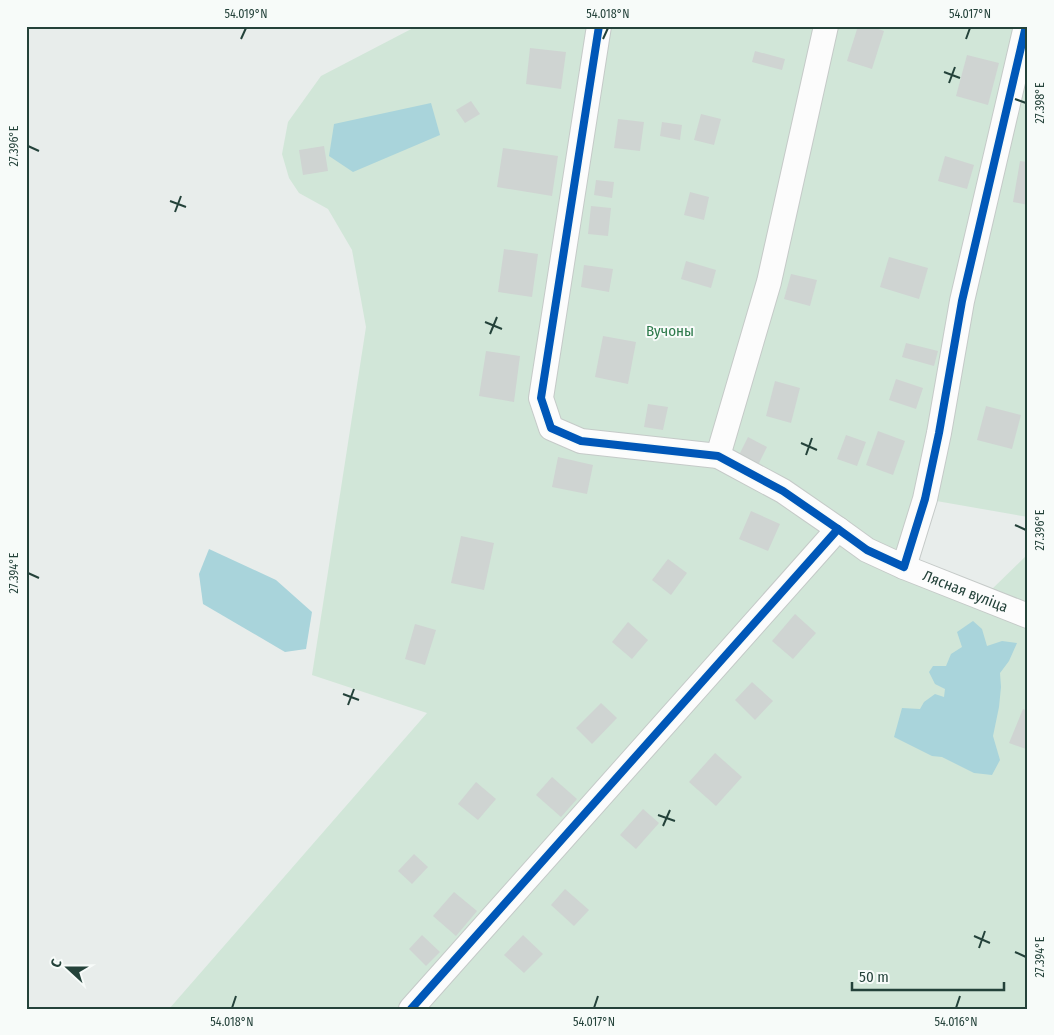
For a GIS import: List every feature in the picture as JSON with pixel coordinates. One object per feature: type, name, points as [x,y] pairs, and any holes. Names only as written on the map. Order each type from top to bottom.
[{"type":"street","points":[[599,26],[541,398],[550,428],[581,441],[718,456],[768,282],[826,26]]},
{"type":"street","points":[[904,567],[924,499],[940,433],[962,301],[1026,26]]},
{"type":"street","name":"Лясная вуліца","points":[[718,456],[783,492],[867,550],[904,567],[1028,616]]},
{"type":"street","points":[[411,1009],[838,529]]},
{"type":"green space","name":"Вучоны","points":[[417,26],[1028,26],[1028,517],[925,499],[904,566],[1028,616],[1028,1009],[169,1009],[427,713],[312,675],[366,327],[352,250],[328,209],[299,193],[289,178],[282,154],[288,122],[321,76]]},
{"type":"green space","points":[[1028,554],[1028,612],[989,592]]},
{"type":"water","points":[[431,103],[440,135],[353,172],[329,156],[334,124]]},
{"type":"water","points":[[209,549],[276,580],[312,612],[306,649],[285,652],[203,604],[199,574]]},
{"type":"water","points":[[973,621],[982,629],[987,646],[1002,641],[1017,643],[1009,661],[1000,673],[999,707],[993,736],[1000,760],[992,775],[974,773],[942,757],[932,756],[894,737],[902,708],[920,709],[924,702],[935,694],[944,697],[945,689],[935,684],[929,672],[933,666],[946,666],[951,654],[962,647],[957,632]]},
{"type":"building","points":[[858,26],[870,26],[884,31],[872,69],[847,61]]},
{"type":"building","points":[[530,48],[566,52],[561,89],[526,84]]},
{"type":"building","points":[[755,51],[785,59],[782,70],[752,62]]},
{"type":"building","points":[[967,55],[999,63],[988,105],[956,96]]},
{"type":"building","points":[[471,101],[480,114],[465,123],[456,110]]},
{"type":"building","points":[[701,114],[721,119],[714,145],[694,140]]},
{"type":"building","points":[[618,119],[644,122],[640,151],[614,148]]},
{"type":"building","points":[[662,122],[682,125],[680,140],[660,136]]},
{"type":"building","points":[[324,146],[328,171],[303,175],[299,150]]},
{"type":"building","points":[[503,148],[558,156],[552,196],[497,187]]},
{"type":"building","points":[[945,156],[974,165],[967,189],[938,181]]},
{"type":"building","points":[[1020,161],[1028,162],[1028,205],[1013,202]]},
{"type":"building","points":[[596,180],[614,182],[612,198],[594,195]]},
{"type":"building","points":[[690,192],[709,197],[704,220],[684,215]]},
{"type":"building","points":[[591,206],[611,208],[608,236],[588,234]]},
{"type":"building","points":[[504,249],[538,254],[532,297],[498,292]]},
{"type":"building","points":[[889,257],[928,268],[919,299],[880,287]]},
{"type":"building","points":[[686,261],[716,270],[711,288],[681,279]]},
{"type":"building","points":[[584,265],[613,269],[609,292],[581,287]]},
{"type":"building","points":[[791,274],[817,280],[810,306],[784,299]]},
{"type":"building","points":[[603,336],[636,342],[628,384],[595,377]]},
{"type":"building","points":[[906,343],[938,351],[934,366],[902,357]]},
{"type":"building","points":[[486,351],[520,356],[514,402],[479,396]]},
{"type":"building","points":[[896,379],[923,388],[916,409],[889,400]]},
{"type":"building","points":[[775,381],[800,388],[791,423],[766,416]]},
{"type":"building","points":[[648,404],[668,407],[663,430],[644,427]]},
{"type":"building","points":[[986,406],[1021,415],[1012,449],[977,440]]},
{"type":"building","points":[[878,431],[905,441],[893,475],[866,465]]},
{"type":"building","points":[[846,435],[866,442],[857,466],[837,459]]},
{"type":"building","points":[[748,437],[767,447],[757,467],[738,457]]},
{"type":"building","points":[[558,457],[593,465],[587,494],[552,487]]},
{"type":"building","points":[[751,511],[780,524],[768,551],[739,539]]},
{"type":"building","points":[[461,536],[494,543],[484,590],[451,583]]},
{"type":"building","points":[[668,559],[687,573],[671,595],[652,580]]},
{"type":"building","points":[[795,614],[816,633],[793,659],[772,641]]},
{"type":"building","points":[[628,622],[648,640],[632,659],[612,642]]},
{"type":"building","points":[[415,624],[436,630],[425,665],[405,659]]},
{"type":"building","points":[[752,682],[773,701],[755,720],[735,700]]},
{"type":"building","points":[[601,703],[617,718],[592,744],[576,728]]},
{"type":"building","points":[[1023,709],[1028,711],[1028,745],[1026,749],[1009,743]]},
{"type":"building","points":[[715,753],[742,777],[716,806],[689,782]]},
{"type":"building","points":[[552,777],[577,799],[561,817],[536,795]]},
{"type":"building","points":[[476,782],[496,799],[478,820],[458,804]]},
{"type":"building","points":[[643,809],[659,823],[636,849],[620,835]]},
{"type":"building","points":[[414,854],[428,867],[412,884],[398,871]]},
{"type":"building","points":[[565,889],[589,910],[574,926],[551,905]]},
{"type":"building","points":[[454,892],[477,911],[456,936],[433,916]]},
{"type":"building","points":[[422,935],[440,952],[426,966],[409,949]]},
{"type":"building","points":[[523,935],[543,954],[524,973],[504,955]]},
{"type":"cycle path","points":[[411,1009],[838,529],[783,491],[718,456],[581,441],[551,428],[541,398],[599,26]]},
{"type":"cycle path","points":[[838,529],[867,550],[904,567],[925,499],[939,433],[962,301],[1026,26]]}]
